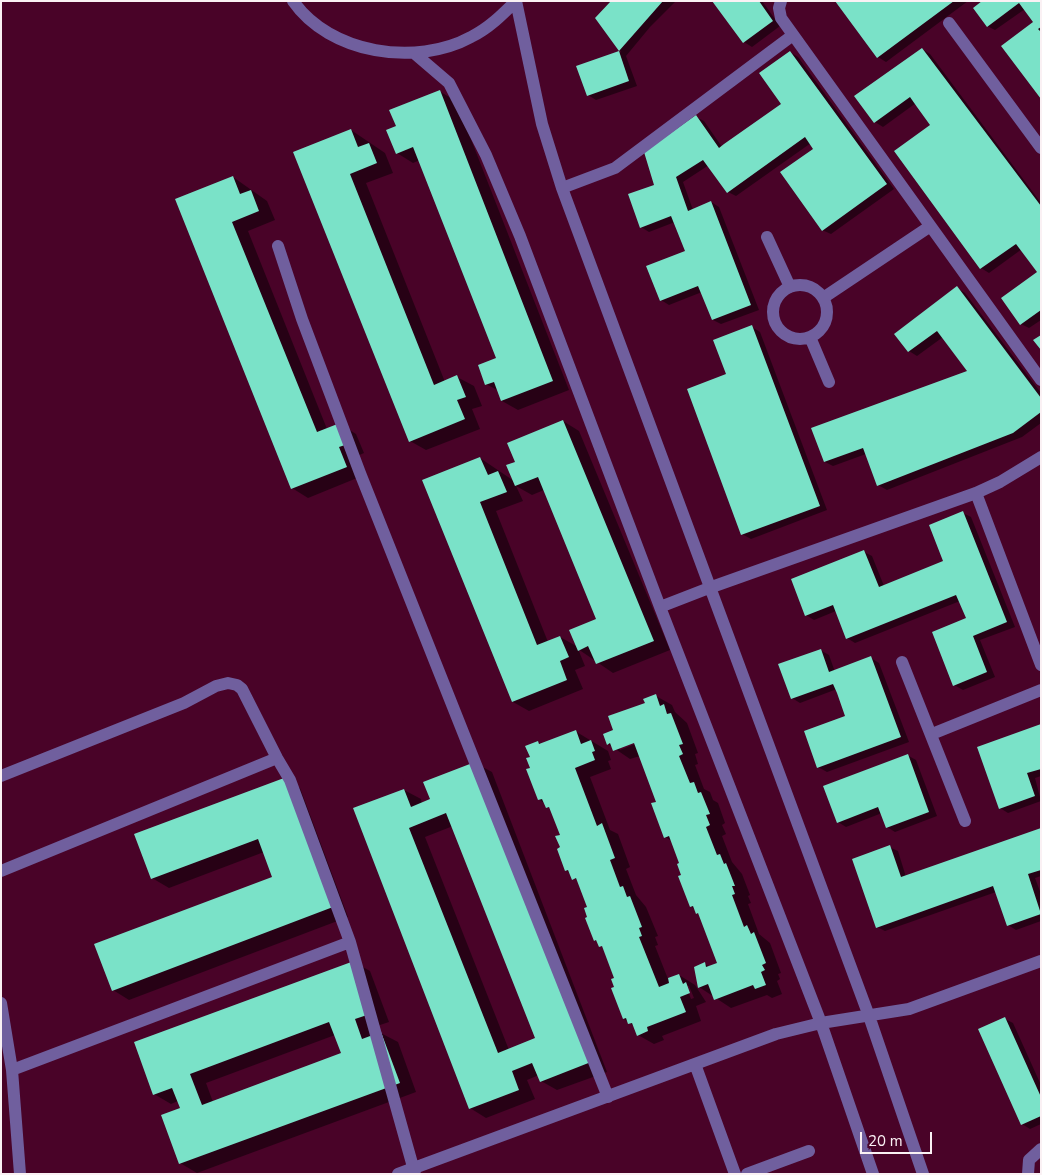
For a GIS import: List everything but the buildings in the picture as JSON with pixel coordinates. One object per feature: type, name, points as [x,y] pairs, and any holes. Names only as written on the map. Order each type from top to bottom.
[{"type":"street","points":[[293,1],[321,28],[350,43],[381,52],[414,53],[443,48],[470,38],[495,22],[516,1]]},
{"type":"street","points":[[516,1],[542,124],[562,188],[869,1016],[923,1174]]},
{"type":"street","points":[[781,1],[779,8],[780,18],[1041,380]]},
{"type":"street","points":[[949,23],[1039,141]]},
{"type":"street","points":[[562,188],[615,168],[793,35]]},
{"type":"street","points":[[414,53],[449,82],[486,155],[520,236],[660,608],[821,1023],[873,1174]]},
{"type":"street","points":[[823,298],[930,227]]},
{"type":"street","points":[[767,237],[790,287]]},
{"type":"street","points":[[278,246],[302,319],[360,472],[608,1097]]},
{"type":"street","points":[[808,286],[823,298],[826,307],[823,325],[818,332],[810,337],[791,338],[776,326],[773,317],[776,299],[790,287],[808,286]]},
{"type":"street","points":[[810,337],[829,382]]},
{"type":"street","points":[[660,608],[709,588],[976,493],[1000,482],[1041,457]]},
{"type":"street","points":[[976,493],[1041,665]]},
{"type":"street","points":[[902,662],[965,821]]},
{"type":"street","points":[[1,776],[184,703],[216,686],[228,683],[240,686],[249,699],[276,758],[293,787],[350,942],[414,1170]]},
{"type":"street","points":[[932,734],[1041,690]]},
{"type":"street","points":[[1,871],[276,758]]},
{"type":"street","points":[[12,1070],[350,942]]},
{"type":"street","points":[[398,1174],[414,1170],[776,1034],[821,1023],[869,1016],[928,1003],[1041,961]]},
{"type":"street","points":[[1,1003],[12,1070],[20,1174]]},
{"type":"street","points":[[695,1064],[734,1174]]},
{"type":"street","points":[[1028,1174],[1027,1164],[1041,1149]]},
{"type":"street","points":[[748,1174],[809,1151]]}]
